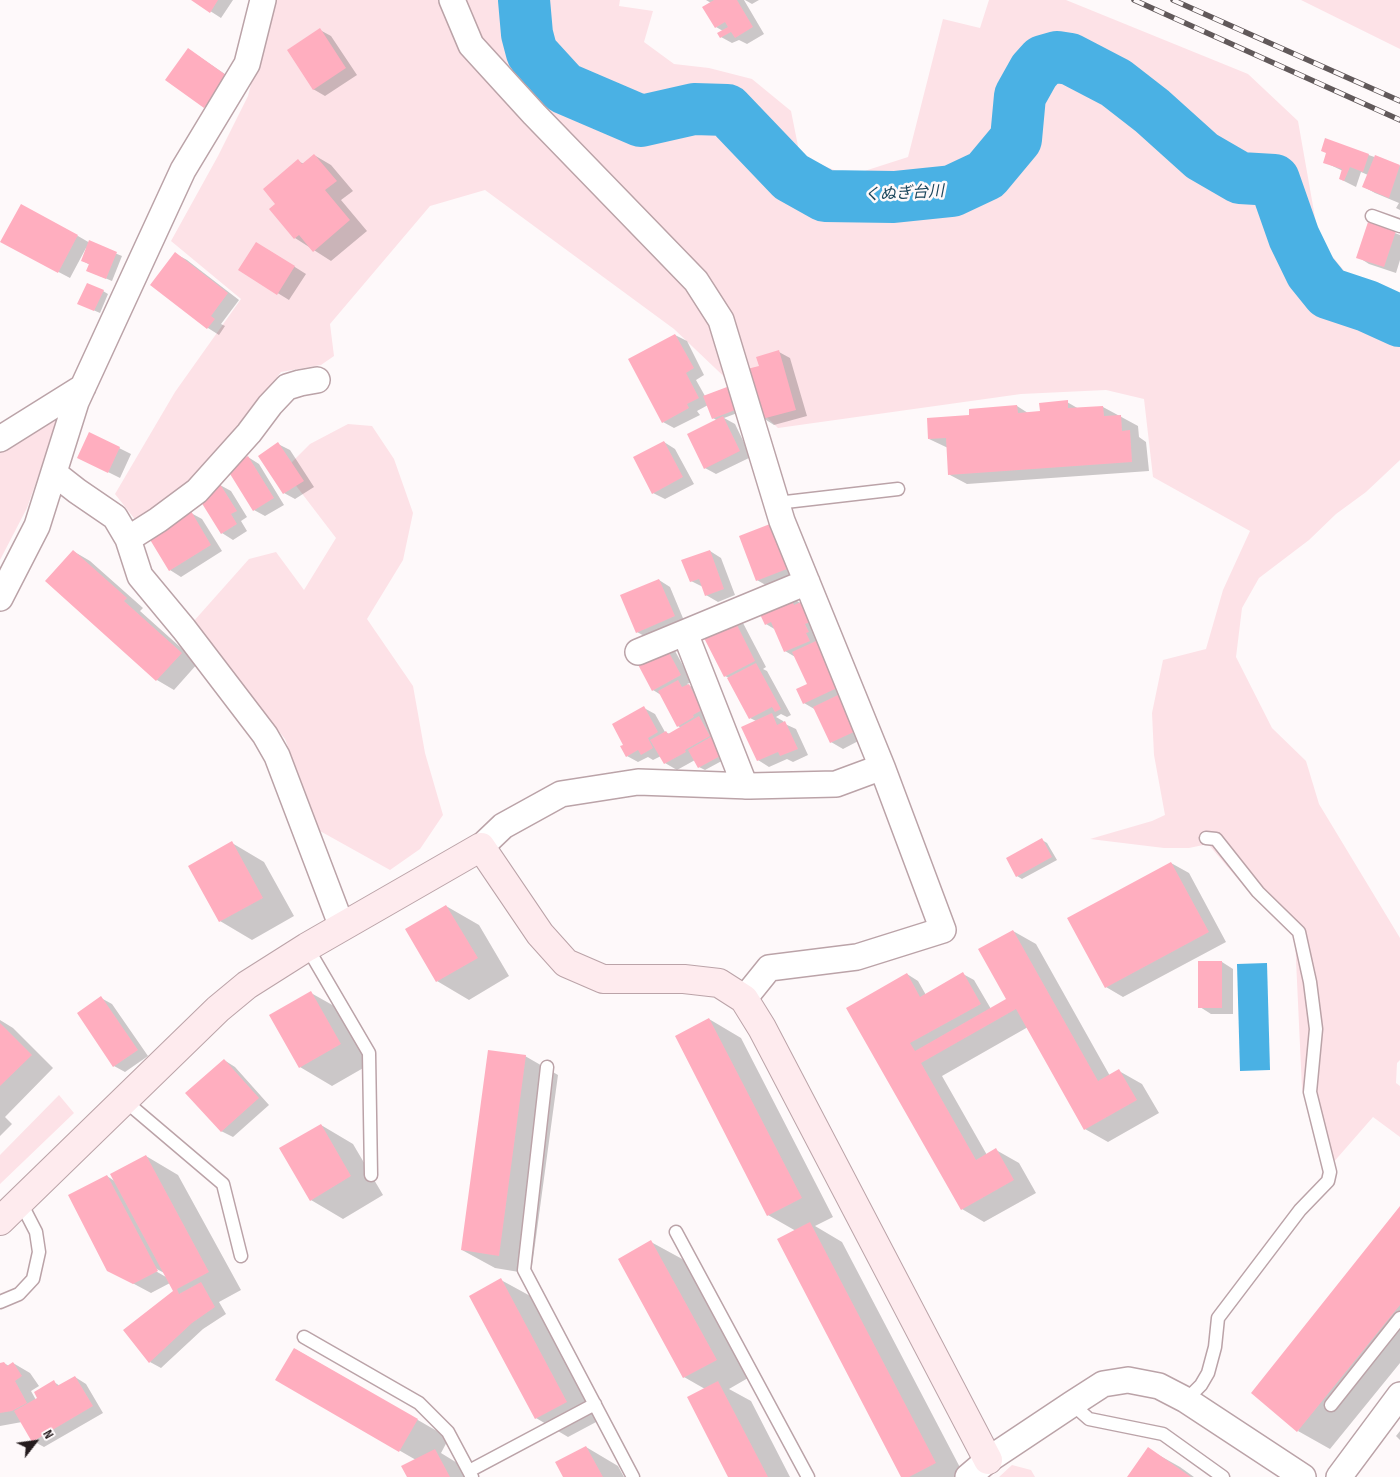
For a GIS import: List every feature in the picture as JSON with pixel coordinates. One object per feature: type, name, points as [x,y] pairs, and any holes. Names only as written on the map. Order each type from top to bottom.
[{"type":"street","points":[[0,598],[36,526],[76,402],[183,170],[247,64],[263,0]]},
{"type":"street","points":[[452,0],[471,44],[534,114],[696,281],[720,320],[777,503],[882,767],[943,930],[857,957],[769,968],[744,999]]},
{"type":"street","points":[[128,538],[158,520],[197,491],[287,387],[300,382],[317,380]]},
{"type":"street","points":[[0,439],[83,387]]},
{"type":"street","points":[[54,473],[76,492],[115,517],[128,538],[140,576],[190,637],[265,735],[278,756],[342,927]]},
{"type":"street","points":[[638,652],[807,582]]},
{"type":"street","points":[[685,633],[746,786]]},
{"type":"street","points":[[0,1221],[218,1009],[247,985],[307,947],[481,847],[503,826],[561,794],[638,782],[746,786],[836,784],[882,767]]},
{"type":"street","points":[[481,847],[540,934],[566,964],[604,979],[684,980],[719,983],[744,999],[767,1036],[988,1460]]},
{"type":"street","points":[[968,1477],[988,1460],[1103,1384],[1128,1380],[1159,1386],[1186,1400],[1302,1477]]},
{"type":"street","points":[[1339,1477],[1400,1395]]},
{"type":"lane","points":[[1372,216],[1400,226]]},
{"type":"lane","points":[[777,503],[898,489]]},
{"type":"lane","points":[[1186,1400],[1201,1385],[1208,1373],[1215,1347],[1218,1318],[1300,1210],[1328,1181],[1330,1172],[1310,1092],[1316,1029],[1310,982],[1299,932],[1258,892],[1216,839],[1206,838]]},
{"type":"lane","points":[[307,947],[369,1053],[371,1175]]},
{"type":"lane","points":[[547,1067],[524,1270],[633,1477]]},
{"type":"lane","points":[[124,1100],[223,1184],[240,1256]]},
{"type":"lane","points":[[0,1302],[19,1294],[33,1279],[39,1252],[36,1232],[20,1201]]},
{"type":"lane","points":[[676,1232],[808,1477]]},
{"type":"lane","points":[[1331,1405],[1400,1318]]},
{"type":"lane","points":[[304,1337],[419,1403],[448,1432],[470,1474],[595,1404]]},
{"type":"lane","points":[[1072,1404],[1089,1419],[1163,1434],[1223,1477]]},
{"type":"shaded area","points":[[272,0],[620,0],[619,6],[653,11],[644,42],[674,64],[709,68],[752,79],[791,111],[800,156],[849,176],[908,157],[943,19],[980,28],[989,0],[1066,0],[1248,74],[1298,121],[1319,240],[1346,273],[1400,293],[1400,460],[1366,492],[1336,514],[1309,540],[1259,578],[1242,608],[1236,657],[1272,728],[1306,761],[1319,804],[1400,938],[1400,1060],[1397,1063],[1396,1083],[1400,1086],[1400,1137],[1373,1117],[1325,1172],[1302,1089],[1295,938],[1254,898],[1208,844],[1189,848],[1164,848],[1090,839],[1152,821],[1165,815],[1154,755],[1152,713],[1163,660],[1206,649],[1223,590],[1250,531],[1153,477],[1144,399],[1106,390],[1021,394],[778,428],[674,329],[485,190],[430,206],[330,324],[334,356],[321,365],[281,372],[211,464],[137,522],[115,494],[175,392],[241,299],[171,241],[218,156],[248,96]]},
{"type":"shaded area","points":[[1301,0],[1400,0],[1400,49]]},
{"type":"shaded area","points":[[62,408],[27,508],[0,560],[0,452]]},
{"type":"shaded area","points":[[348,424],[372,426],[394,459],[413,513],[403,560],[367,619],[413,686],[425,753],[443,815],[420,849],[390,870],[320,831],[285,739],[193,622],[249,559],[276,552],[304,590],[336,538],[284,470],[310,444]]},
{"type":"shaded area","points":[[59,1095],[74,1113],[0,1184],[0,1155]]},
{"type":"shaded area","points":[[1012,1465],[1031,1470],[1035,1477],[999,1477]]},
{"type":"water","points":[[1267,963],[1270,1070],[1240,1071],[1237,964]]},
{"type":"building","points":[[191,0],[218,0],[210,13]]},
{"type":"building","points":[[714,0],[737,0],[753,27],[735,38],[731,32],[720,38],[717,33],[728,27],[725,22],[715,28],[702,7]]},
{"type":"building","points":[[320,28],[346,68],[313,90],[287,50]]},
{"type":"building","points":[[188,48],[230,78],[219,94],[216,91],[204,108],[165,80]]},
{"type":"building","points":[[1325,138],[1369,154],[1363,172],[1350,167],[1344,181],[1339,179],[1342,169],[1323,163],[1326,153],[1321,151]]},
{"type":"building","points":[[314,154],[337,181],[325,190],[350,220],[313,252],[299,235],[294,239],[269,209],[275,204],[263,189],[298,159],[302,164]]},
{"type":"building","points":[[1375,155],[1400,165],[1389,198],[1362,187]]},
{"type":"building","points":[[21,204],[78,235],[58,273],[0,242]]},
{"type":"building","points":[[1368,222],[1396,231],[1384,267],[1356,258]]},
{"type":"building","points":[[89,240],[117,252],[106,279],[86,271],[89,264],[81,261]]},
{"type":"building","points":[[256,242],[295,266],[277,295],[238,270]]},
{"type":"building","points":[[175,252],[228,293],[211,316],[215,319],[207,329],[150,285]]},
{"type":"building","points":[[87,283],[104,290],[94,311],[77,304]]},
{"type":"building","points":[[675,334],[694,368],[686,373],[699,398],[687,404],[689,408],[662,423],[628,359]]},
{"type":"building","points":[[779,350],[796,410],[762,419],[747,369],[759,366],[756,357]]},
{"type":"building","points":[[727,387],[735,410],[712,419],[703,396]]},
{"type":"building","points":[[1068,400],[1068,408],[1103,406],[1104,416],[1121,415],[1122,431],[1130,430],[1132,462],[948,475],[946,438],[928,439],[927,418],[969,415],[969,409],[1017,405],[1018,413],[1040,411],[1039,403]]},
{"type":"building","points":[[723,416],[740,451],[704,469],[687,434]]},
{"type":"building","points":[[89,432],[120,447],[108,473],[77,458]]},
{"type":"building","points":[[664,441],[683,477],[652,494],[633,457]]},
{"type":"building","points":[[278,442],[304,481],[283,494],[258,456]]},
{"type":"building","points":[[248,456],[274,498],[253,511],[227,469]]},
{"type":"building","points":[[220,484],[237,511],[231,514],[237,524],[221,534],[198,497]]},
{"type":"building","points":[[191,511],[211,545],[169,571],[149,538]]},
{"type":"building","points":[[770,524],[787,569],[756,581],[739,536]]},
{"type":"building","points":[[73,550],[127,598],[124,601],[182,653],[156,681],[45,581]]},
{"type":"building","points":[[710,550],[724,589],[705,596],[699,579],[690,582],[681,560]]},
{"type":"building","points":[[659,579],[675,616],[636,633],[620,595]]},
{"type":"building","points":[[789,594],[794,605],[801,602],[810,622],[805,624],[809,632],[806,633],[810,641],[784,652],[771,622],[765,625],[757,608]]},
{"type":"building","points":[[732,615],[755,661],[724,677],[703,636]]},
{"type":"building","points":[[816,641],[837,688],[803,704],[796,689],[807,684],[792,652]]},
{"type":"building","points":[[664,643],[681,675],[652,691],[635,659]]},
{"type":"building","points":[[756,663],[781,709],[775,712],[772,707],[749,719],[727,678]]},
{"type":"building","points":[[678,680],[682,687],[689,684],[702,710],[677,727],[658,691]]},
{"type":"building","points":[[838,695],[856,731],[830,743],[813,707]]},
{"type":"building","points":[[644,706],[658,732],[648,738],[653,748],[641,755],[638,750],[626,757],[620,746],[623,745],[612,724]]},
{"type":"building","points":[[772,713],[777,725],[785,721],[798,749],[780,756],[778,752],[757,761],[741,727]]},
{"type":"building","points":[[699,716],[710,736],[664,764],[650,740],[666,731],[668,734]]},
{"type":"building","points":[[714,735],[724,754],[698,768],[688,750]]},
{"type":"building","points":[[1042,838],[1052,857],[1016,877],[1006,858]]},
{"type":"building","points":[[232,841],[263,898],[219,922],[188,866]]},
{"type":"building","points":[[1171,862],[1209,932],[1105,988],[1067,918]]},
{"type":"building","points":[[446,905],[478,958],[436,982],[405,929]]},
{"type":"building","points":[[1013,930],[1098,1081],[1119,1069],[1137,1100],[1084,1130],[1016,1009],[921,1063],[976,1160],[996,1148],[1014,1180],[961,1210],[846,1008],[907,973],[920,997],[963,972],[981,1004],[910,1043],[915,1051],[1006,999],[978,949]]},
{"type":"building","points":[[1198,961],[1222,961],[1222,1008],[1198,1008]]},
{"type":"building","points":[[311,991],[341,1044],[299,1068],[269,1015]]},
{"type":"building","points":[[101,996],[138,1050],[113,1067],[77,1013]]},
{"type":"building","points":[[709,1018],[802,1198],[767,1216],[675,1036]]},
{"type":"building","points":[[0,1023],[32,1055],[0,1086]]},
{"type":"building","points":[[488,1050],[526,1055],[499,1256],[461,1250]]},
{"type":"building","points":[[224,1059],[259,1098],[221,1132],[185,1093]]},
{"type":"building","points":[[321,1124],[351,1176],[310,1201],[279,1148]]},
{"type":"building","points":[[146,1155],[209,1272],[177,1289],[179,1294],[201,1282],[215,1307],[192,1323],[149,1363],[123,1330],[173,1291],[110,1174]]},
{"type":"building","points":[[107,1175],[158,1271],[133,1284],[107,1271],[68,1195]]},
{"type":"building","points":[[1400,1206],[1400,1305],[1297,1432],[1251,1393]]},
{"type":"building","points":[[810,1222],[936,1463],[909,1477],[901,1477],[777,1239]]},
{"type":"building","points":[[651,1240],[717,1360],[683,1378],[618,1259]]},
{"type":"building","points":[[501,1278],[567,1402],[535,1419],[469,1296]]},
{"type":"building","points":[[294,1348],[418,1419],[399,1452],[275,1380]]},
{"type":"building","points":[[4,1362],[7,1366],[13,1362],[22,1376],[15,1381],[27,1403],[12,1411],[0,1413],[0,1363]]},
{"type":"building","points":[[75,1376],[93,1406],[32,1442],[14,1411],[37,1398],[34,1392],[54,1380],[57,1386]]},
{"type":"building","points":[[718,1381],[768,1477],[728,1477],[687,1397]]},
{"type":"building","points":[[586,1446],[603,1477],[563,1477],[555,1462]]},
{"type":"building","points":[[1148,1447],[1191,1477],[1127,1477]]},
{"type":"building","points":[[435,1449],[450,1477],[407,1477],[401,1466]]},
{"type":"waterway","name":"くぬぎ台川","points":[[524,0],[527,34],[532,53],[564,88],[641,121],[694,109],[727,110],[791,177],[825,196],[894,197],[952,191],[986,175],[1016,139],[1020,96],[1034,71],[1043,61],[1057,57],[1070,59],[1116,83],[1152,111],[1202,156],[1240,178],[1274,180],[1294,237],[1311,272],[1328,293],[1367,306],[1400,321]]},
{"type":"railway","points":[[1134,0],[1400,120]]},
{"type":"railway","points":[[1173,0],[1400,101]]}]
